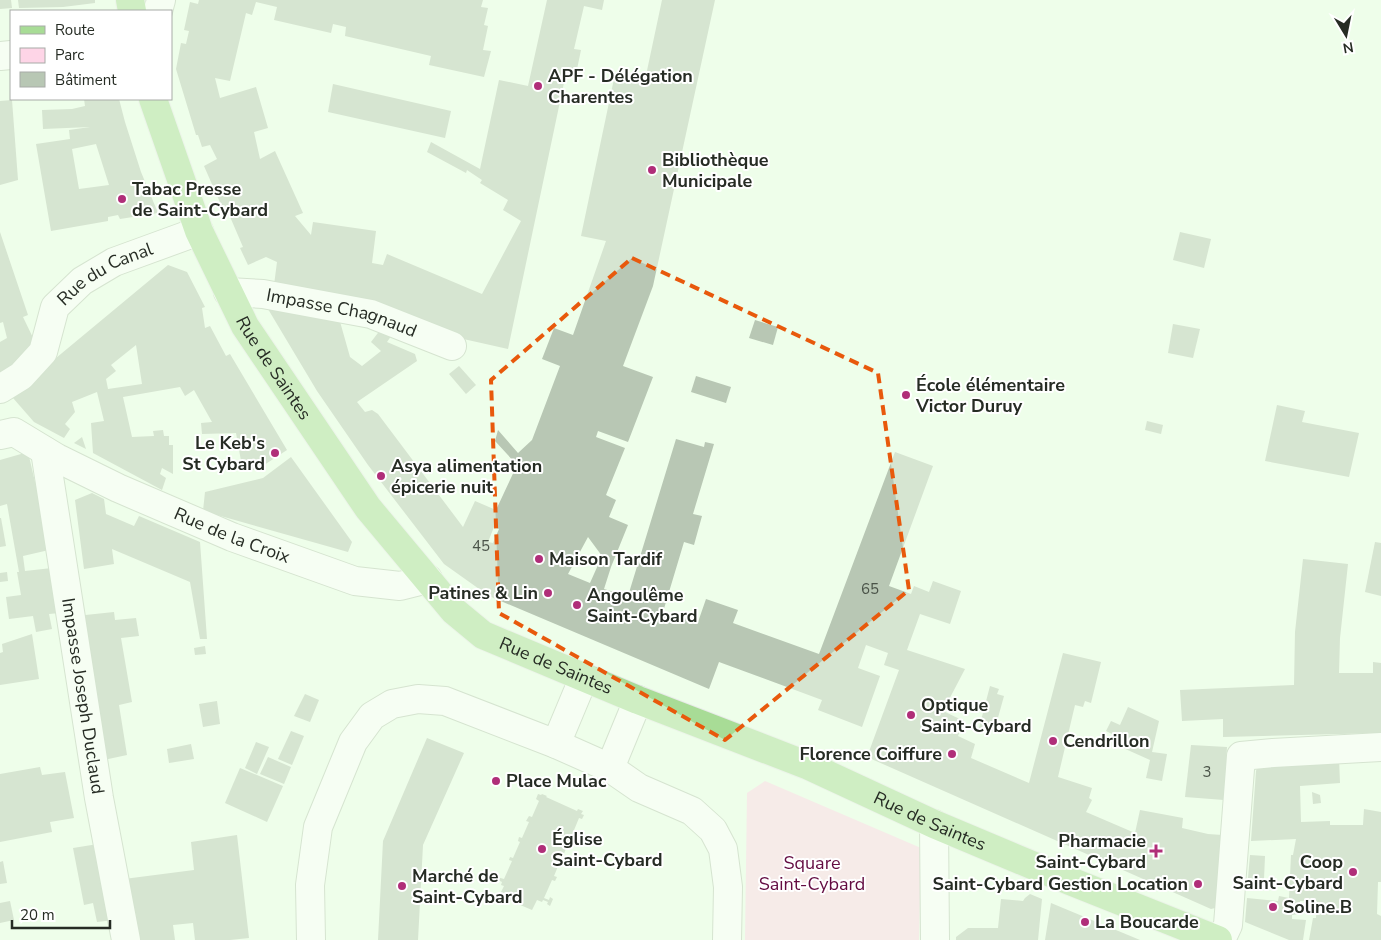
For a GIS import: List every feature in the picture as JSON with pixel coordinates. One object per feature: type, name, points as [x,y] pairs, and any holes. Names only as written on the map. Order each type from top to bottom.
[{"type":"main road","name":"Rue de Saintes","points":[[153,100],[199,231],[245,326],[368,508],[454,611],[483,635],[638,700],[809,766],[934,824],[1070,881],[1219,940]]},
{"type":"street","name":"Rue du Canal","points":[[0,389],[21,376],[43,352],[55,306],[82,281],[114,262],[199,231]]},
{"type":"street","name":"Impasse Chagnaud","points":[[228,292],[263,294],[371,314],[452,346]]},
{"type":"street","points":[[0,401],[7,433]]},
{"type":"street","name":"Rue de la Croix","points":[[7,433],[118,488],[232,537],[355,580],[400,586],[428,579]]},
{"type":"street","name":"Impasse Joseph Duclaud","points":[[45,451],[99,798],[126,940]]},
{"type":"street","points":[[556,744],[584,677]]},
{"type":"street","points":[[312,940],[310,885],[318,827],[353,742],[372,716],[392,704],[418,699],[445,701],[556,744],[610,768],[639,788],[692,811],[713,830],[723,849],[728,887],[727,940]]},
{"type":"street","points":[[610,768],[638,700]]},
{"type":"street","points":[[1219,940],[1228,926],[1241,756],[1381,747]]},
{"type":"street","points":[[934,824],[935,940]]},
{"type":"highlighted area","points":[[632,258],[878,373],[909,590],[725,740],[499,613],[491,380]]},
{"type":"green space","name":"Square Saint-Cybard","points":[[765,781],[921,848],[919,940],[745,940],[747,793]]},
{"type":"building","points":[[0,0],[11,0],[12,8],[0,9]]},
{"type":"building","points":[[18,0],[95,0],[95,3],[63,7],[19,8]]},
{"type":"building","points":[[199,0],[483,0],[481,7],[488,8],[484,25],[488,26],[483,50],[491,51],[484,77],[429,65],[431,56],[345,36],[346,27],[333,24],[331,33],[274,20],[277,7],[256,2],[252,15],[246,13],[230,81],[215,78],[220,98],[256,87],[268,128],[254,132],[260,159],[275,151],[303,213],[295,216],[311,235],[313,222],[376,231],[372,263],[383,265],[387,254],[482,294],[521,221],[503,210],[508,200],[480,183],[482,180],[467,170],[466,173],[427,152],[431,142],[480,169],[499,80],[528,86],[547,0],[604,0],[602,10],[584,6],[574,49],[581,50],[576,74],[566,73],[508,349],[459,338],[274,285],[277,262],[266,257],[248,265],[240,248],[243,247],[225,205],[222,207],[204,166],[217,159],[210,145],[202,147],[198,135],[196,135],[176,69],[181,43],[186,44],[189,31],[184,30],[190,2],[198,4]]},
{"type":"building","points":[[662,0],[715,0],[653,286],[623,366],[653,377],[628,442],[598,431],[596,437],[625,448],[606,495],[616,500],[609,517],[628,525],[604,589],[628,596],[676,439],[704,447],[705,442],[714,444],[693,514],[702,516],[694,545],[684,542],[663,612],[698,622],[706,599],[738,610],[733,623],[819,654],[895,452],[933,466],[889,586],[911,594],[914,586],[929,592],[933,581],[961,591],[950,624],[920,614],[907,650],[965,669],[943,711],[964,721],[958,736],[975,744],[971,758],[1029,783],[1063,653],[1101,662],[1091,703],[1085,701],[1083,707],[1075,705],[1058,777],[1092,788],[1089,798],[1092,800],[1086,812],[1135,833],[1140,810],[1183,818],[1182,828],[1222,835],[1218,903],[1215,908],[1211,909],[867,757],[899,670],[884,665],[888,653],[866,645],[858,668],[880,676],[862,727],[818,710],[822,700],[719,662],[709,689],[489,596],[444,564],[368,465],[317,391],[268,309],[337,311],[350,357],[362,366],[381,351],[371,342],[384,325],[396,329],[387,342],[415,354],[417,361],[357,402],[365,412],[372,410],[378,414],[463,527],[475,501],[496,510],[517,465],[495,441],[498,430],[518,453],[532,440],[560,366],[542,359],[554,328],[573,335],[606,241],[581,236],[615,74],[645,80]],"holes":[[[494,527],[499,529],[493,543],[488,542]],[[588,537],[602,556],[590,583],[568,574]]]},
{"type":"building","points":[[333,84],[451,111],[445,138],[328,112]]},
{"type":"building","points":[[12,100],[18,180],[0,185],[0,101]]},
{"type":"building","points":[[84,100],[119,100],[141,172],[158,213],[120,219],[118,215],[108,217],[108,221],[51,231],[36,144],[70,139],[69,130],[90,127],[43,129],[42,110],[72,109],[85,106]],"holes":[[[96,144],[109,185],[79,189],[72,149]]]},
{"type":"building","points":[[0,232],[28,315],[23,317],[36,344],[0,375],[0,342],[7,338],[3,322],[0,323]]},
{"type":"building","points":[[1180,232],[1211,239],[1204,268],[1173,260]]},
{"type":"building","points":[[168,265],[187,272],[205,307],[202,308],[205,328],[210,326],[226,356],[230,354],[287,450],[258,469],[243,472],[236,433],[202,434],[201,423],[212,422],[194,390],[185,396],[180,387],[123,397],[132,437],[154,436],[153,431],[163,430],[164,436],[169,436],[169,445],[173,445],[173,474],[162,468],[160,474],[166,478],[162,490],[93,453],[91,423],[104,421],[97,392],[72,402],[75,412],[65,424],[70,429],[64,438],[34,422],[13,398],[44,368]],"holes":[[[136,345],[142,384],[108,389],[106,379],[116,371],[111,365]]]},
{"type":"building","points":[[755,320],[778,327],[773,345],[749,338]]},
{"type":"building","points":[[1173,324],[1200,329],[1193,358],[1168,353]]},
{"type":"building","points":[[459,366],[476,385],[466,394],[449,374]]},
{"type":"building","points":[[696,376],[731,387],[726,403],[691,392]]},
{"type":"building","points":[[1277,405],[1305,411],[1302,422],[1359,433],[1349,477],[1265,461]]},
{"type":"building","points":[[1147,421],[1163,425],[1161,434],[1145,430]]},
{"type":"building","points":[[82,437],[86,449],[74,443]]},
{"type":"building","points":[[28,452],[49,550],[23,556],[25,571],[52,568],[60,613],[49,614],[52,629],[36,632],[33,616],[9,619],[6,597],[21,595],[17,572],[19,572],[7,504],[0,506],[0,460]]},
{"type":"building","points":[[291,457],[352,542],[348,552],[203,511],[205,492],[263,478]]},
{"type":"building","points":[[92,493],[104,499],[106,514],[134,526],[139,516],[200,542],[207,639],[200,639],[190,582],[112,549],[114,564],[84,569],[75,500]]},
{"type":"building","points":[[0,518],[6,546],[0,547]]},
{"type":"building","points":[[1375,542],[1381,543],[1381,596],[1365,592]]},
{"type":"building","points":[[1303,559],[1348,564],[1340,638],[1339,673],[1373,673],[1373,662],[1381,663],[1381,733],[1223,737],[1223,719],[1182,721],[1180,690],[1294,685],[1295,632]]},
{"type":"building","points":[[7,572],[8,581],[0,582],[0,573]]},
{"type":"building","points":[[114,612],[115,620],[136,618],[139,636],[121,638],[132,702],[119,705],[127,755],[99,761],[76,616]]},
{"type":"building","points":[[32,634],[39,679],[0,685],[0,653],[3,652],[2,644]]},
{"type":"building","points":[[205,646],[206,654],[195,655],[194,648]]},
{"type":"building","points":[[990,686],[999,689],[997,694],[1004,696],[994,732],[979,728]]},
{"type":"building","points":[[305,694],[319,700],[310,722],[294,716]]},
{"type":"building","points":[[217,701],[220,724],[203,727],[199,704]]},
{"type":"building","points":[[1128,707],[1159,721],[1152,752],[1167,754],[1162,781],[1146,778],[1150,760],[1112,743],[1116,736],[1106,731],[1111,721],[1120,725]]},
{"type":"building","points":[[291,731],[304,736],[292,765],[278,759]]},
{"type":"building","points":[[427,738],[464,753],[423,845],[418,940],[378,940],[383,841]]},
{"type":"building","points":[[256,742],[269,747],[257,774],[245,768]]},
{"type":"building","points":[[191,744],[194,759],[169,763],[167,749]]},
{"type":"building","points":[[1191,745],[1227,747],[1224,800],[1185,797]]},
{"type":"building","points":[[268,757],[291,767],[284,784],[260,774]]},
{"type":"building","points":[[1339,758],[1340,783],[1300,786],[1301,822],[1330,821],[1330,825],[1363,825],[1364,809],[1381,812],[1381,882],[1378,882],[1377,914],[1381,916],[1381,940],[1309,940],[1313,918],[1316,918],[1317,901],[1300,901],[1299,914],[1292,915],[1292,919],[1306,920],[1303,940],[1289,940],[1245,922],[1247,898],[1278,901],[1279,896],[1289,898],[1291,855],[1293,855],[1296,839],[1251,841],[1258,765]]},
{"type":"building","points":[[40,767],[42,775],[65,772],[74,818],[50,822],[52,832],[0,842],[0,774]]},
{"type":"building","points":[[240,768],[283,786],[267,822],[225,803]]},
{"type":"building","points":[[1312,792],[1320,795],[1321,803],[1313,804]]},
{"type":"building","name":"Église Saint-Cybard","points":[[538,794],[547,796],[577,811],[578,809],[583,811],[581,814],[584,815],[582,819],[579,818],[572,835],[575,836],[573,840],[570,839],[563,856],[566,857],[564,861],[561,859],[554,876],[557,877],[555,881],[552,880],[544,898],[549,900],[550,897],[553,899],[550,906],[547,904],[548,902],[537,900],[532,910],[499,896],[504,886],[501,885],[502,882],[496,879],[495,882],[492,880],[495,874],[498,875],[497,877],[504,879],[512,861],[509,860],[510,857],[513,858],[520,842],[518,841],[519,837],[522,838],[529,822],[526,821],[529,816],[532,817],[539,801],[536,799]]},
{"type":"building","points":[[237,835],[249,938],[195,940],[193,923],[173,925],[175,940],[135,940],[124,879],[194,870],[191,842]]},
{"type":"building","points":[[98,844],[114,920],[97,922],[93,903],[84,905],[73,848]]},
{"type":"building","points":[[1250,855],[1265,856],[1264,879],[1248,878]]},
{"type":"building","points":[[3,861],[7,883],[0,884],[0,862]]},
{"type":"building","points":[[1030,894],[1042,899],[1038,940],[956,940],[956,937],[968,928],[998,928],[1001,899],[1023,901]]},
{"type":"building","points":[[10,901],[14,920],[0,923],[0,903]]},
{"type":"building","points":[[1051,903],[1140,940],[1045,940]]},
{"type":"place","name":"APF - Délégation Charentes","points":[[538,86]]},
{"type":"place","name":"Bibliothèque Municipale","points":[[652,170]]},
{"type":"place","name":"Tabac Presse de Saint-Cybard","points":[[122,199]]},
{"type":"place","name":"École élémentaire Victor Duruy","points":[[906,395]]},
{"type":"place","name":"Le Keb's St Cybard","points":[[275,453]]},
{"type":"place","name":"Asya alimentation épicerie nuit","points":[[381,476]]},
{"type":"place","name":"Maison Tardif","points":[[539,559]]},
{"type":"place","name":"Patines & Lin","points":[[548,593]]},
{"type":"place","name":"Angoulême Saint-Cybard","points":[[577,605]]},
{"type":"place","name":"Optique Saint-Cybard","points":[[911,715]]},
{"type":"place","name":"Cendrillon","points":[[1053,741]]},
{"type":"place","name":"Florence Coiffure","points":[[952,754]]},
{"type":"place","name":"Place Mulac","points":[[496,781]]},
{"type":"place","name":"Église Saint-Cybard","points":[[542,849]]},
{"type":"place","name":"Pharmacie Saint-Cybard","points":[[1156,851]]},
{"type":"place","name":"Coop Saint-Cybard","points":[[1353,872]]},
{"type":"place","name":"Saint-Cybard Gestion Location","points":[[1198,884]]},
{"type":"place","name":"Marché de Saint-Cybard","points":[[402,886]]},
{"type":"place","name":"Soline.B","points":[[1273,907]]},
{"type":"place","name":"La Boucarde","points":[[1085,922]]}]
